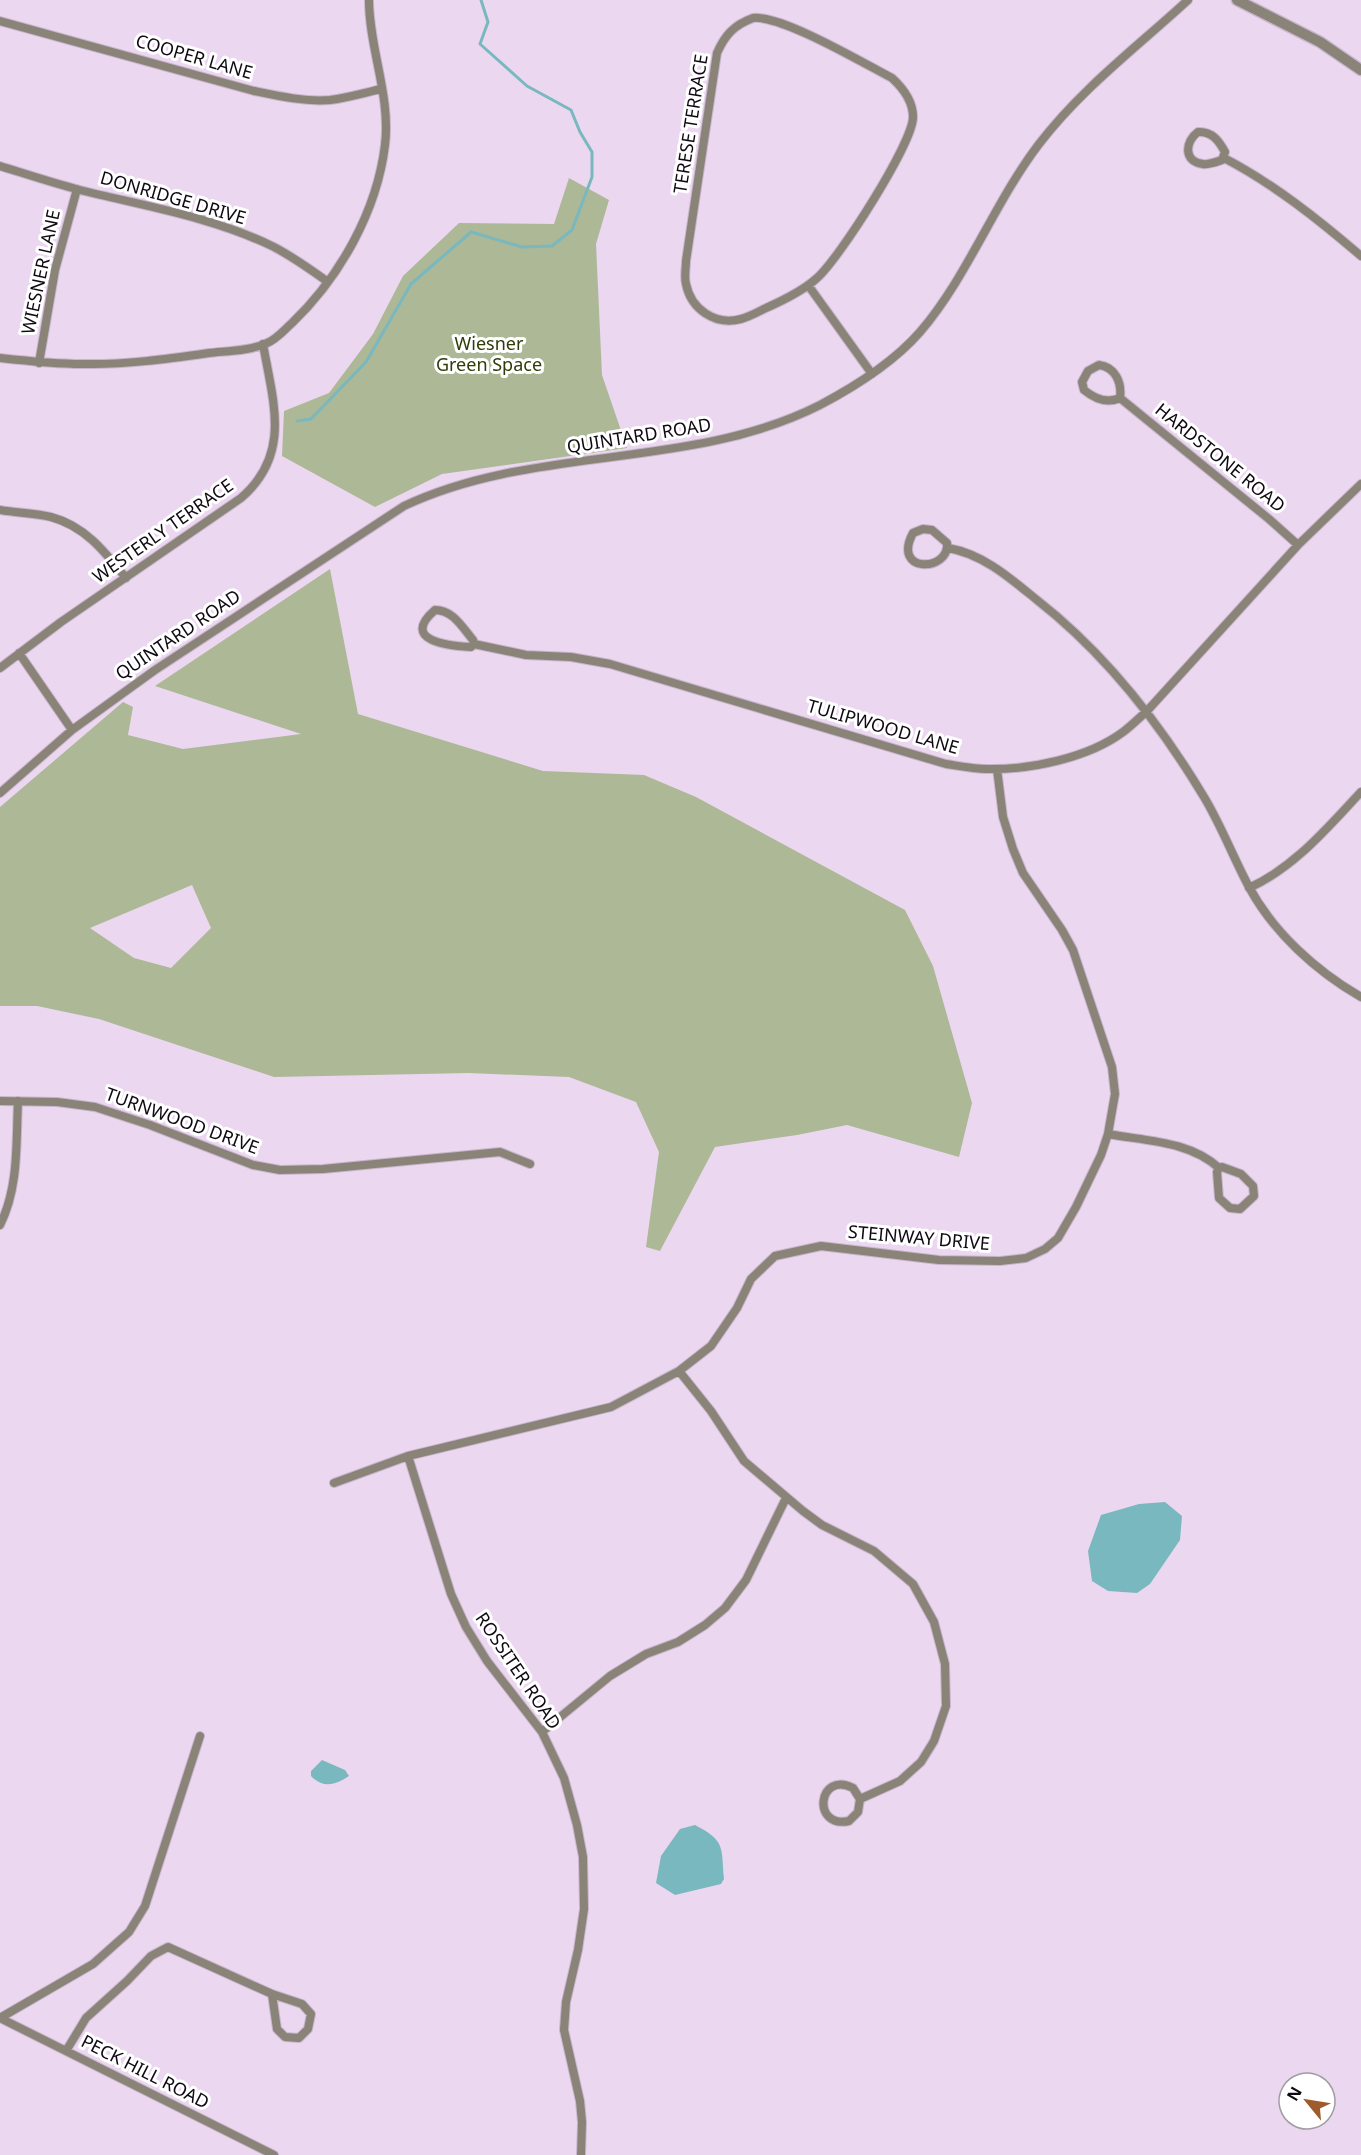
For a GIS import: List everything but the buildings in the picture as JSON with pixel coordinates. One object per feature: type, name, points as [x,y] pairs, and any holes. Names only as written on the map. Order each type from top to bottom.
[{"type":"street","points":[[0,358],[39,363],[84,364],[152,361],[263,344],[279,335],[303,312],[328,282],[360,229],[381,172],[386,142],[386,120],[369,21],[369,0]]},
{"type":"street","name":"QUINTARD ROAD","points":[[0,793],[72,730],[155,670],[322,558],[404,506],[433,492],[467,482],[518,472],[720,441],[780,423],[820,405],[872,374],[897,355],[939,308],[1005,195],[1037,147],[1060,118],[1103,74],[1188,0]]},
{"type":"street","points":[[1237,0],[1320,42],[1361,70]]},
{"type":"street","name":"TERESE TERRACE","points":[[753,18],[776,21],[892,78],[902,87],[911,104],[913,119],[910,131],[859,223],[835,259],[808,285],[772,306],[741,319],[728,321],[715,319],[697,306],[689,294],[685,281],[717,53],[723,40],[734,28],[753,18]]},
{"type":"street","name":"COOPER LANE","points":[[0,21],[254,92],[291,98],[327,100],[347,98],[381,89]]},
{"type":"street","points":[[1198,132],[1212,135],[1225,152],[1224,158],[1204,164],[1194,161],[1188,153],[1187,144],[1198,132]]},
{"type":"street","points":[[1224,158],[1275,189],[1361,256]]},
{"type":"street","name":"DONRIDGE DRIVE","points":[[0,166],[238,232],[283,252],[328,282]]},
{"type":"street","name":"WIESNER LANE","points":[[39,363],[55,270],[77,189]]},
{"type":"street","points":[[808,285],[872,374]]},
{"type":"street","name":"WESTERLY TERRACE","points":[[0,668],[241,498],[256,484],[267,468],[274,444],[274,418],[263,344]]},
{"type":"street","points":[[1099,365],[1108,367],[1115,373],[1120,398],[1104,401],[1084,390],[1082,382],[1088,371],[1099,365]]},
{"type":"street","name":"HARDSTONE ROAD","points":[[1120,398],[1298,544]]},
{"type":"street","name":"TULIPWOOD LANE","points":[[474,644],[471,647],[439,644],[430,640],[423,625],[427,617],[435,610],[444,610],[451,614],[474,644],[511,653],[571,657],[610,664],[946,764],[1014,769],[1054,762],[1088,750],[1124,732],[1147,711],[1298,544],[1361,484]]},
{"type":"street","points":[[0,510],[50,517],[81,530],[126,578]]},
{"type":"street","points":[[923,529],[932,530],[945,539],[948,548],[934,563],[923,565],[914,562],[908,554],[907,543],[913,533],[923,529]]},
{"type":"street","points":[[948,548],[980,558],[1008,576],[1065,621],[1112,668],[1173,747],[1205,799],[1249,888],[1278,929],[1307,959],[1337,983],[1361,997]]},
{"type":"street","points":[[19,653],[72,730]]},
{"type":"street","name":"STEINWAY DRIVE","points":[[334,1483],[408,1456],[611,1407],[679,1371],[711,1346],[737,1308],[751,1279],[775,1256],[821,1246],[939,1260],[1000,1261],[1026,1258],[1046,1249],[1058,1238],[1101,1155],[1108,1134],[1115,1094],[1109,1054],[1073,950],[1023,873],[1012,849],[1003,817],[998,769]]},
{"type":"street","points":[[1249,888],[1263,882],[1294,861],[1361,792]]},
{"type":"street","name":"TURNWOOD DRIVE","points":[[0,1101],[57,1102],[95,1107],[150,1125],[253,1166],[280,1170],[323,1169],[500,1152],[530,1164]]},
{"type":"street","points":[[0,1225],[8,1210],[14,1179],[18,1101]]},
{"type":"street","points":[[1108,1134],[1184,1148],[1209,1159],[1219,1168],[1234,1171],[1253,1186],[1254,1196],[1240,1209],[1230,1208],[1219,1198],[1217,1172],[1219,1168]]},
{"type":"street","points":[[679,1371],[711,1411],[744,1461],[786,1498],[822,1525],[874,1551],[913,1584],[934,1622],[945,1664],[946,1706],[934,1741],[921,1762],[900,1781],[860,1799]]},
{"type":"street","name":"ROSSITER ROAD","points":[[408,1456],[452,1594],[466,1627],[487,1661],[542,1731],[567,1787],[578,1825],[583,1857],[584,1909],[578,1950],[566,2002],[564,2030],[580,2102],[581,2155]]},
{"type":"street","points":[[542,1731],[610,1676],[646,1654],[678,1642],[705,1625],[725,1608],[746,1580],[786,1498]]},
{"type":"street","points":[[0,2018],[93,1964],[129,1932],[145,1906],[200,1736]]},
{"type":"street","points":[[841,1784],[853,1788],[860,1799],[858,1812],[849,1821],[836,1821],[825,1813],[823,1807],[825,1794],[834,1785],[841,1784]]},
{"type":"street","points":[[66,2051],[86,2018],[151,1956],[168,1947],[272,1994],[302,2004],[311,2014],[308,2029],[299,2038],[285,2037],[277,2029],[272,1994]]},
{"type":"street","name":"PECK HILL ROAD","points":[[0,2018],[274,2155]]},
{"type":"green space","name":"Wiesner Green Space","points":[[569,178],[609,200],[596,244],[602,375],[627,448],[442,474],[375,507],[282,456],[284,411],[329,393],[373,334],[403,276],[459,223],[554,224]]},
{"type":"green space","points":[[330,569],[358,714],[543,771],[644,775],[696,797],[905,910],[933,966],[972,1103],[959,1157],[847,1125],[715,1147],[660,1251],[646,1247],[659,1152],[636,1102],[569,1077],[469,1073],[274,1077],[99,1019],[37,1006],[0,1006],[0,807],[123,702],[133,707],[128,735],[183,749],[301,734],[155,686]],"holes":[[[192,885],[211,928],[171,968],[134,958],[90,928]]]},
{"type":"shaded area","points":[[1165,1502],[1182,1516],[1180,1540],[1150,1584],[1137,1593],[1108,1591],[1092,1581],[1088,1551],[1101,1515],[1139,1504]]},
{"type":"shaded area","points":[[322,1760],[345,1770],[349,1776],[339,1782],[320,1783],[311,1776],[311,1771]]},
{"type":"shaded area","points":[[695,1825],[712,1836],[720,1846],[724,1879],[721,1884],[675,1895],[656,1883],[661,1856],[680,1829]]},
{"type":"waterway","points":[[297,421],[311,419],[366,362],[411,284],[471,232],[522,247],[552,246],[572,230],[592,177],[592,152],[571,110],[527,86],[480,44],[488,22],[481,0]]}]
